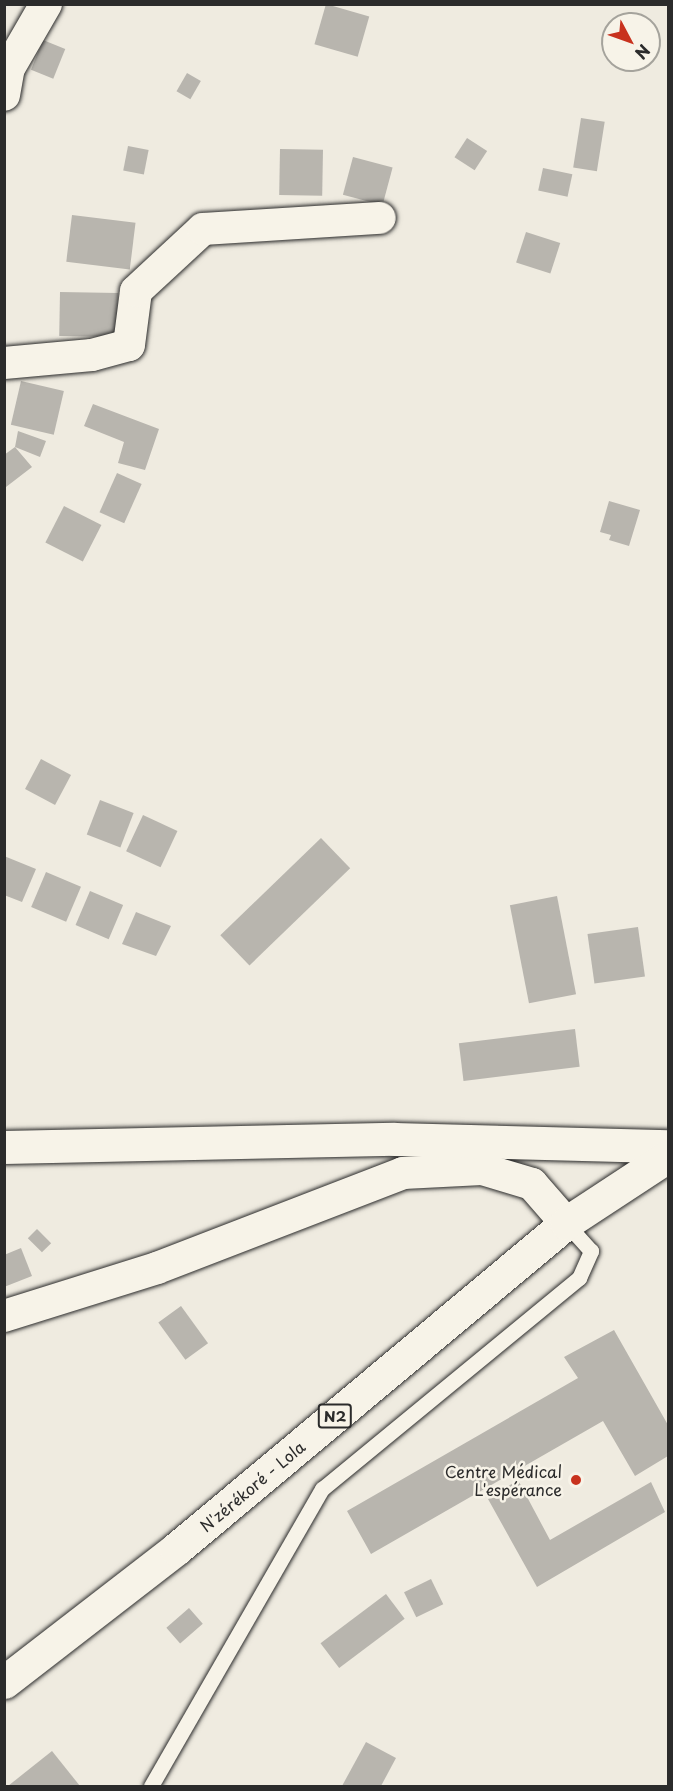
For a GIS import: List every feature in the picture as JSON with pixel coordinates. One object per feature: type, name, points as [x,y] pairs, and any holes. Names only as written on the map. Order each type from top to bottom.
[{"type":"main road","points":[[4,1147],[394,1139],[669,1146]]},
{"type":"main road","name":"N'zérékoré - Lola","points":[[4,1682],[176,1549],[566,1223],[669,1156]]},
{"type":"street","points":[[4,95],[9,68],[46,4]]},
{"type":"street","points":[[4,363],[92,355],[129,345],[136,291],[203,229],[380,218]]},
{"type":"street","points":[[4,1316],[158,1268],[403,1173],[482,1169],[532,1184],[566,1223]]},
{"type":"lane","points":[[151,1786],[322,1489],[579,1278],[591,1251],[566,1223]]},
{"type":"building","points":[[326,4],[369,16],[358,57],[314,44]]},
{"type":"building","points":[[43,40],[65,49],[53,79],[31,70]]},
{"type":"building","points":[[187,73],[201,81],[190,99],[176,91]]},
{"type":"building","points":[[581,118],[605,122],[597,171],[573,167]]},
{"type":"building","points":[[467,138],[487,151],[475,170],[454,157]]},
{"type":"building","points":[[128,146],[149,150],[144,175],[123,171]]},
{"type":"building","points":[[280,149],[323,150],[322,196],[279,195]]},
{"type":"building","points":[[353,157],[393,168],[383,205],[343,195]]},
{"type":"building","points":[[543,168],[572,174],[568,197],[538,190]]},
{"type":"building","points":[[72,215],[136,223],[130,269],[66,262]]},
{"type":"building","points":[[526,232],[560,243],[550,274],[516,262]]},
{"type":"building","points":[[60,292],[118,293],[117,337],[59,336]]},
{"type":"building","points":[[21,381],[64,391],[54,435],[11,425]]},
{"type":"building","points":[[93,404],[159,429],[145,470],[118,463],[124,442],[84,426]]},
{"type":"building","points":[[18,431],[46,441],[40,457],[15,447]]},
{"type":"building","points":[[15,447],[32,467],[6,487],[4,455]]},
{"type":"building","points":[[117,473],[142,484],[124,523],[100,512]]},
{"type":"building","points":[[609,501],[640,510],[629,546],[609,540],[611,535],[600,532]]},
{"type":"building","points":[[64,506],[101,525],[83,562],[45,543]]},
{"type":"building","points":[[41,759],[71,775],[55,805],[25,789]]},
{"type":"building","points":[[100,800],[134,813],[120,847],[87,835]]},
{"type":"building","points":[[143,815],[177,831],[161,867],[126,851]]},
{"type":"building","points":[[321,838],[350,868],[249,965],[220,935]]},
{"type":"building","points":[[4,856],[36,869],[22,902],[4,895]]},
{"type":"building","points":[[46,872],[81,887],[66,922],[31,907]]},
{"type":"building","points":[[90,891],[123,905],[109,939],[76,925]]},
{"type":"building","points":[[557,896],[576,994],[529,1003],[510,905]]},
{"type":"building","points":[[136,912],[171,926],[156,956],[122,944]]},
{"type":"building","points":[[638,927],[645,977],[594,984],[587,934]]},
{"type":"building","points":[[575,1029],[580,1067],[464,1081],[459,1043]]},
{"type":"building","points":[[37,1229],[51,1243],[42,1252],[28,1238]]},
{"type":"building","points":[[21,1248],[32,1276],[4,1287],[4,1255]]},
{"type":"building","points":[[181,1306],[208,1343],[185,1360],[158,1322]]},
{"type":"building","points":[[614,1330],[668,1425],[668,1456],[635,1476],[603,1421],[371,1554],[347,1511],[578,1378],[564,1357]]},
{"type":"building","points":[[518,1480],[550,1540],[651,1482],[665,1512],[537,1587],[488,1499]]},
{"type":"building","points":[[431,1579],[443,1604],[416,1617],[404,1592]]},
{"type":"building","points":[[386,1594],[405,1619],[339,1668],[321,1643]]},
{"type":"building","points":[[189,1608],[203,1624],[180,1644],[166,1628]]},
{"type":"building","points":[[366,1742],[396,1758],[381,1786],[342,1786]]},
{"type":"building","points":[[52,1751],[80,1786],[8,1786]]},
{"type":"place","name":"Centre Médical L'espérance","points":[[576,1480]]}]
